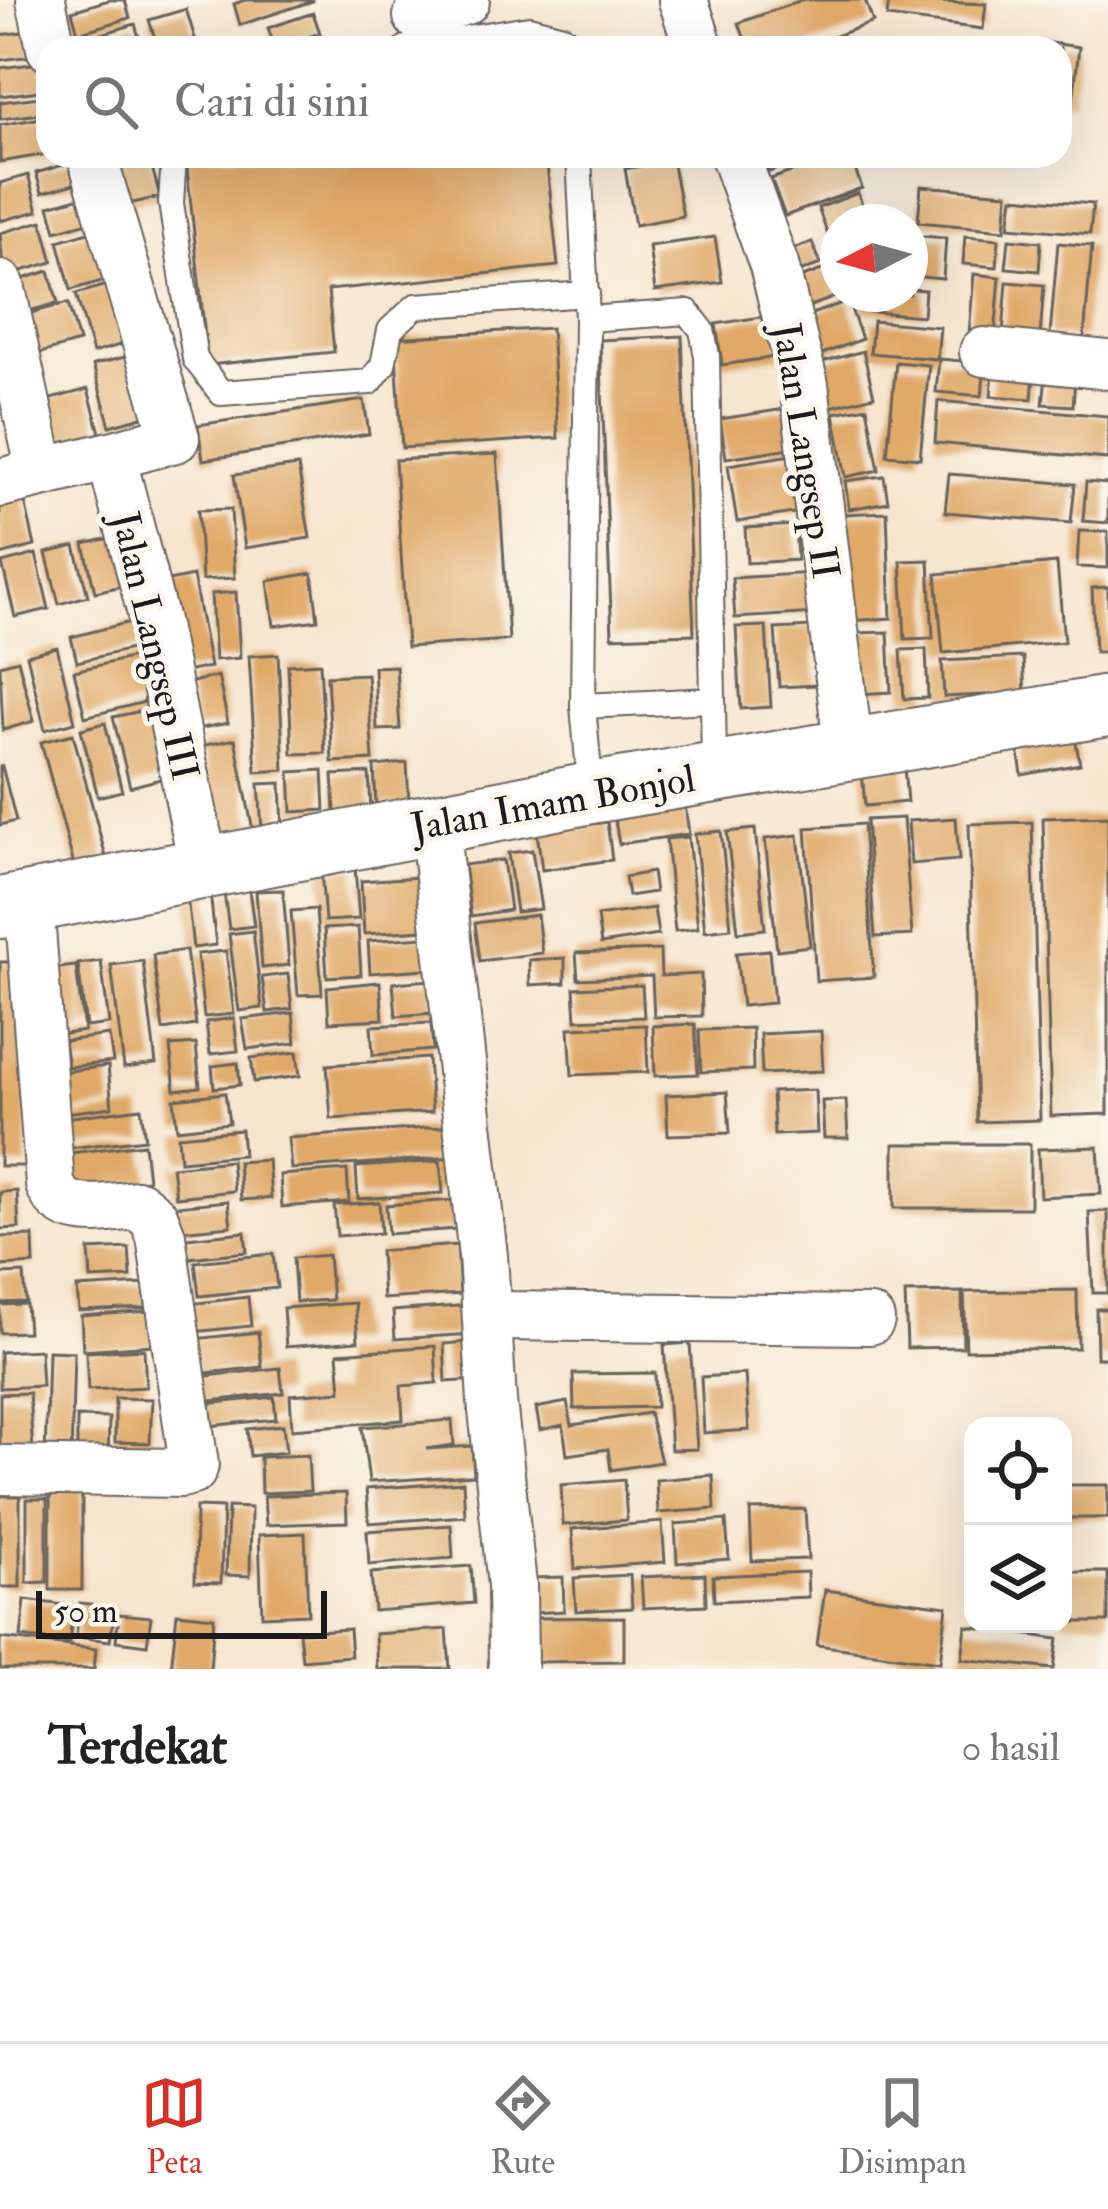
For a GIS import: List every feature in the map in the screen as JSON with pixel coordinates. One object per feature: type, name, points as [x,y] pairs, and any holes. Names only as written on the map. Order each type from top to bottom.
[{"type":"street","points":[[41,0],[48,36]]},
{"type":"street","points":[[412,21],[465,0]]},
{"type":"street","points":[[682,0],[695,36]]},
{"type":"street","points":[[0,285],[20,478],[175,438],[96,168]]},
{"type":"street","name":"Jalan Langsep II","points":[[739,168],[774,266],[804,385],[849,752]]},
{"type":"street","points":[[984,352],[1108,365]]},
{"type":"street","name":"Jalan Langsep III","points":[[125,452],[203,866]]},
{"type":"street","name":"Jalan Imam Bonjol","points":[[14,905],[591,793],[1108,706]]},
{"type":"street","points":[[434,824],[487,1316],[512,1585],[513,1669]]},
{"type":"street","points":[[0,1470],[181,1473],[194,1465],[165,1255],[154,1218],[138,1205],[73,1209],[60,1202],[50,1184],[14,905]]},
{"type":"street","points":[[487,1316],[869,1320]]},
{"type":"lane","points":[[412,21],[529,28],[559,36]]},
{"type":"lane","points":[[173,168],[171,203],[195,358],[221,393],[370,382],[383,364],[390,330],[416,306],[587,306],[688,312],[702,330],[707,356],[714,774]]},
{"type":"lane","points":[[580,168],[587,306],[583,706],[591,793]]},
{"type":"lane","points":[[583,706],[713,700]]},
{"type":"building","points":[[125,0],[130,18],[78,33],[72,11]]},
{"type":"building","points":[[802,0],[865,0],[873,22],[835,36],[744,36],[739,23]]},
{"type":"building","points":[[889,0],[986,4],[983,29],[887,17]]},
{"type":"building","points":[[313,1],[240,25],[234,4]]},
{"type":"building","points":[[186,9],[194,36],[154,36],[149,20]]},
{"type":"building","points":[[313,13],[320,33],[271,36],[268,28]]},
{"type":"building","points":[[135,24],[138,36],[95,36]]},
{"type":"building","points":[[37,30],[36,56],[0,60],[0,35]]},
{"type":"building","points":[[1072,46],[1079,47],[1072,102]]},
{"type":"building","points":[[36,64],[36,92],[0,96],[0,68]]},
{"type":"building","points":[[36,98],[36,114],[0,119],[0,102]]},
{"type":"building","points":[[36,119],[36,156],[0,162],[0,125]]},
{"type":"building","points":[[78,168],[82,182],[42,193],[36,173]]},
{"type":"building","points":[[118,168],[152,168],[160,197],[128,204]]},
{"type":"building","points":[[187,168],[547,168],[558,266],[328,290],[334,352],[208,365]]},
{"type":"building","points":[[674,168],[683,216],[635,225],[625,169]]},
{"type":"building","points":[[802,168],[854,168],[862,188],[785,216],[771,179]]},
{"type":"building","points":[[28,175],[38,211],[0,221],[0,183]]},
{"type":"building","points":[[921,186],[1008,193],[1005,230],[928,223],[928,204],[920,204]]},
{"type":"building","points":[[95,193],[102,218],[56,231],[49,206]]},
{"type":"building","points":[[858,193],[862,204],[829,204]]},
{"type":"building","points":[[1013,197],[1093,204],[1090,234],[1009,227]]},
{"type":"building","points":[[42,221],[53,262],[4,276],[0,233]]},
{"type":"building","points":[[102,228],[116,277],[71,290],[58,241]]},
{"type":"building","points":[[928,236],[946,238],[943,279],[928,278]]},
{"type":"building","points":[[965,236],[999,239],[997,267],[963,264]]},
{"type":"building","points":[[715,237],[722,282],[655,291],[649,246]]},
{"type":"building","points":[[1009,239],[1041,242],[1039,271],[1006,268]]},
{"type":"building","points":[[812,242],[820,264],[791,275],[783,253]]},
{"type":"building","points":[[1058,243],[1092,246],[1084,338],[1050,335]]},
{"type":"building","points":[[49,271],[58,303],[14,315],[6,284]]},
{"type":"building","points":[[820,271],[820,303],[805,308],[795,280]]},
{"type":"building","points":[[974,274],[1000,277],[995,336],[969,334]]},
{"type":"building","points":[[117,282],[133,341],[93,353],[76,294]]},
{"type":"building","points":[[1007,282],[1044,285],[1039,350],[1002,347]]},
{"type":"building","points":[[68,303],[79,342],[23,358],[12,318]]},
{"type":"building","points":[[820,311],[852,312],[862,339],[817,356],[803,317]]},
{"type":"building","points":[[874,312],[923,312],[923,316]]},
{"type":"building","points":[[774,315],[781,356],[722,365],[716,324]]},
{"type":"building","points":[[873,321],[940,327],[937,359],[870,353]]},
{"type":"building","points":[[551,328],[558,438],[402,448],[395,338]]},
{"type":"building","points":[[682,336],[694,634],[612,637],[600,340]]},
{"type":"building","points":[[863,351],[874,396],[827,408],[815,364]]},
{"type":"building","points":[[137,354],[153,414],[110,426],[93,365]]},
{"type":"building","points":[[939,359],[985,363],[982,396],[936,392]]},
{"type":"building","points":[[896,362],[929,365],[920,458],[887,455]]},
{"type":"building","points":[[993,370],[1034,374],[1032,399],[991,396]]},
{"type":"building","points":[[1046,376],[1075,378],[1073,406],[1043,404]]},
{"type":"building","points":[[88,389],[100,433],[45,449],[32,404]]},
{"type":"building","points":[[364,400],[369,434],[203,460],[198,425]]},
{"type":"building","points":[[938,401],[1108,416],[1108,459],[935,443]]},
{"type":"building","points":[[867,407],[879,470],[846,477],[834,413]]},
{"type":"building","points":[[792,408],[798,447],[726,458],[720,419]]},
{"type":"building","points":[[804,453],[812,510],[737,522],[728,465]]},
{"type":"building","points":[[497,454],[509,640],[407,647],[395,460]]},
{"type":"building","points":[[298,466],[310,538],[245,548],[234,475]]},
{"type":"building","points":[[949,474],[1075,484],[1071,523],[945,512]]},
{"type":"building","points":[[884,476],[888,502],[849,509],[845,481]]},
{"type":"building","points":[[1086,482],[1108,484],[1108,523],[1083,521]]},
{"type":"building","points":[[23,493],[35,546],[0,555],[0,499]]},
{"type":"building","points":[[231,509],[235,578],[202,580],[198,510]]},
{"type":"building","points":[[887,512],[891,618],[849,621],[844,514]]},
{"type":"building","points":[[795,525],[797,560],[747,563],[745,528]]},
{"type":"building","points":[[1079,531],[1108,532],[1108,568],[1077,567]]},
{"type":"building","points":[[119,536],[131,584],[95,592],[84,544]]},
{"type":"building","points":[[75,546],[88,596],[59,604],[46,553]]},
{"type":"building","points":[[36,554],[49,609],[15,617],[2,563]]},
{"type":"building","points":[[929,560],[933,638],[905,639],[901,561]]},
{"type":"building","points":[[1057,563],[1064,642],[943,653],[936,574]]},
{"type":"building","points":[[312,573],[318,620],[274,626],[268,581]]},
{"type":"building","points":[[813,573],[816,613],[735,618],[732,578]]},
{"type":"building","points":[[193,576],[210,667],[185,672],[168,581]]},
{"type":"building","points":[[1108,587],[1108,652],[1095,652],[1092,588]]},
{"type":"building","points":[[236,592],[240,658],[215,660],[211,594]]},
{"type":"building","points":[[142,619],[148,645],[77,662],[71,637]]},
{"type":"building","points":[[766,626],[771,707],[741,709],[736,627]]},
{"type":"building","points":[[812,627],[816,685],[779,687],[775,629]]},
{"type":"building","points":[[888,632],[891,692],[857,694],[854,633]]},
{"type":"building","points":[[57,647],[75,722],[45,730],[27,655]]},
{"type":"building","points":[[926,649],[928,698],[904,699],[901,650]]},
{"type":"building","points":[[147,654],[157,699],[85,717],[74,671]]},
{"type":"building","points":[[278,654],[284,770],[256,772],[249,656]]},
{"type":"building","points":[[1023,657],[1025,693],[944,697],[942,661]]},
{"type":"building","points":[[18,660],[34,721],[3,730],[0,665]]},
{"type":"building","points":[[320,663],[325,753],[292,754],[288,665]]},
{"type":"building","points":[[396,666],[400,729],[377,730],[374,667]]},
{"type":"building","points":[[367,674],[373,760],[332,762],[327,676]]},
{"type":"building","points":[[218,676],[228,723],[197,729],[188,683]]},
{"type":"building","points":[[160,707],[176,775],[130,787],[113,717]]},
{"type":"building","points":[[105,723],[122,791],[98,797],[81,729]]},
{"type":"building","points":[[73,734],[107,861],[75,869],[41,742]]},
{"type":"building","points":[[1075,738],[1080,764],[1022,775],[1018,748]]},
{"type":"building","points":[[235,739],[253,831],[218,838],[201,746]]},
{"type":"building","points":[[407,763],[409,804],[376,805],[374,766]]},
{"type":"building","points":[[0,767],[16,821],[0,825]]},
{"type":"building","points":[[904,767],[907,802],[865,806],[862,770]]},
{"type":"building","points":[[323,770],[325,810],[292,812],[290,772]]},
{"type":"building","points":[[369,773],[371,810],[335,812],[333,775]]},
{"type":"building","points":[[281,783],[283,828],[262,830],[259,784]]},
{"type":"building","points":[[685,804],[689,834],[619,844],[614,815]]},
{"type":"building","points":[[1108,816],[1108,1114],[1051,1116],[1043,818]]},
{"type":"building","points":[[903,818],[912,935],[875,937],[866,820]]},
{"type":"building","points":[[956,818],[959,860],[911,864],[908,821]]},
{"type":"building","points":[[607,822],[612,860],[542,870],[537,832]]},
{"type":"building","points":[[1032,822],[1040,1120],[977,1122],[969,824]]},
{"type":"building","points":[[863,824],[874,977],[816,981],[806,828]]},
{"type":"building","points":[[755,829],[765,929],[738,932],[727,832]]},
{"type":"building","points":[[721,831],[731,928],[705,931],[695,834]]},
{"type":"building","points":[[798,835],[810,946],[777,950],[765,839]]},
{"type":"building","points":[[688,837],[698,928],[675,931],[666,839]]},
{"type":"building","points":[[532,850],[541,909],[516,912],[508,853]]},
{"type":"building","points":[[503,860],[510,910],[471,916],[464,865]]},
{"type":"building","points":[[355,868],[359,919],[325,921],[321,870]]},
{"type":"building","points":[[652,872],[655,892],[628,896],[625,877]]},
{"type":"building","points":[[433,876],[437,929],[364,934],[361,881]]},
{"type":"building","points":[[249,890],[254,926],[229,929],[224,893]]},
{"type":"building","points":[[283,890],[289,965],[262,968],[256,891]]},
{"type":"building","points":[[210,893],[216,945],[193,948],[187,896]]},
{"type":"building","points":[[654,908],[658,935],[601,944],[597,916]]},
{"type":"building","points":[[316,909],[322,994],[298,995],[291,911]]},
{"type":"building","points":[[537,915],[542,953],[480,961],[475,923]]},
{"type":"building","points":[[358,927],[361,975],[327,977],[324,929]]},
{"type":"building","points":[[253,931],[262,1008],[239,1011],[229,934]]},
{"type":"building","points":[[438,936],[440,968],[370,973],[368,941]]},
{"type":"building","points":[[186,950],[196,1025],[163,1030],[153,955]]},
{"type":"building","points":[[660,950],[661,976],[701,974],[702,1016],[654,1017],[652,976],[578,979],[576,953]]},
{"type":"building","points":[[769,950],[774,1003],[742,1006],[736,953]]},
{"type":"building","points":[[226,951],[234,1014],[204,1017],[197,954]]},
{"type":"building","points":[[565,958],[565,983],[530,985],[529,960]]},
{"type":"building","points":[[101,961],[109,1024],[86,1027],[78,964]]},
{"type":"building","points":[[143,961],[156,1064],[124,1068],[111,965]]},
{"type":"building","points":[[0,962],[25,962],[27,1166],[0,1166]]},
{"type":"building","points":[[76,966],[84,1031],[58,1035],[49,969]]},
{"type":"building","points":[[288,974],[292,1009],[267,1012],[262,977]]},
{"type":"building","points":[[432,980],[434,1013],[396,1016],[393,983]]},
{"type":"building","points":[[380,982],[383,1019],[329,1022],[327,987]]},
{"type":"building","points":[[642,985],[644,1017],[576,1020],[574,988]]},
{"type":"building","points":[[293,1013],[296,1043],[247,1049],[242,1019]]},
{"type":"building","points":[[234,1018],[238,1051],[210,1054],[206,1022]]},
{"type":"building","points":[[431,1023],[433,1050],[373,1055],[371,1026]]},
{"type":"building","points":[[695,1024],[698,1074],[655,1076],[653,1026]]},
{"type":"building","points":[[646,1025],[648,1072],[572,1075],[569,1028]]},
{"type":"building","points":[[752,1028],[753,1070],[701,1072],[699,1030]]},
{"type":"building","points":[[821,1031],[823,1071],[762,1074],[760,1034]]},
{"type":"building","points":[[109,1035],[113,1062],[68,1067],[64,1041]]},
{"type":"building","points":[[196,1044],[200,1087],[175,1090],[170,1046]]},
{"type":"building","points":[[297,1052],[300,1076],[254,1082],[251,1058]]},
{"type":"building","points":[[428,1058],[432,1112],[331,1119],[327,1065]]},
{"type":"building","points":[[238,1063],[240,1085],[214,1088],[212,1066]]},
{"type":"building","points":[[108,1066],[112,1107],[66,1113],[61,1072]]},
{"type":"building","points":[[815,1090],[817,1133],[774,1135],[772,1092]]},
{"type":"building","points":[[727,1092],[730,1133],[668,1135],[666,1095]]},
{"type":"building","points":[[225,1093],[229,1123],[177,1129],[174,1099]]},
{"type":"building","points":[[846,1100],[848,1138],[824,1138],[822,1101]]},
{"type":"building","points":[[141,1108],[145,1139],[61,1149],[57,1119]]},
{"type":"building","points":[[453,1126],[456,1157],[291,1169],[288,1138]]},
{"type":"building","points":[[241,1130],[243,1155],[180,1161],[178,1136]]},
{"type":"building","points":[[144,1144],[148,1180],[66,1190],[62,1154]]},
{"type":"building","points":[[894,1144],[1030,1144],[1030,1208],[894,1208]]},
{"type":"building","points":[[1098,1147],[1101,1194],[1040,1197],[1038,1149]]},
{"type":"building","points":[[268,1160],[271,1198],[241,1200],[238,1162]]},
{"type":"building","points":[[231,1161],[234,1191],[176,1197],[172,1167]]},
{"type":"building","points":[[440,1161],[443,1193],[358,1199],[356,1167]]},
{"type":"building","points":[[347,1170],[349,1202],[282,1207],[280,1175]]},
{"type":"building","points":[[17,1191],[19,1228],[0,1229],[0,1192]]},
{"type":"building","points":[[454,1200],[457,1229],[388,1234],[386,1205]]},
{"type":"building","points":[[228,1201],[231,1226],[178,1231],[176,1206]]},
{"type":"building","points":[[379,1202],[381,1233],[337,1236],[334,1205]]},
{"type":"building","points":[[1108,1211],[1108,1293],[1093,1293],[1089,1212]]},
{"type":"building","points":[[245,1232],[247,1252],[188,1258],[186,1238]]},
{"type":"building","points":[[33,1236],[34,1264],[0,1266],[0,1237]]},
{"type":"building","points":[[457,1245],[460,1294],[383,1299],[380,1251]]},
{"type":"building","points":[[129,1248],[131,1277],[91,1279],[89,1250]]},
{"type":"building","points":[[273,1254],[277,1288],[199,1296],[195,1262]]},
{"type":"building","points":[[328,1255],[332,1300],[296,1302],[293,1258]]},
{"type":"building","points":[[24,1273],[26,1302],[0,1303],[0,1274]]},
{"type":"building","points":[[144,1284],[146,1308],[79,1311],[77,1288]]},
{"type":"building","points":[[1077,1290],[1078,1348],[966,1350],[964,1292]]},
{"type":"building","points":[[962,1292],[963,1347],[907,1348],[905,1293]]},
{"type":"building","points":[[248,1297],[251,1326],[192,1332],[189,1304]]},
{"type":"building","points":[[355,1303],[358,1341],[286,1347],[283,1308]]},
{"type":"building","points":[[26,1304],[28,1332],[0,1333],[0,1305]]},
{"type":"building","points":[[471,1305],[473,1334],[395,1339],[393,1311]]},
{"type":"building","points":[[1096,1309],[1108,1309],[1108,1358],[1097,1358]]},
{"type":"building","points":[[151,1311],[153,1345],[83,1350],[81,1316]]},
{"type":"building","points":[[258,1332],[262,1367],[197,1374],[194,1339]]},
{"type":"building","points":[[476,1341],[478,1380],[446,1382],[444,1344]]},
{"type":"building","points":[[690,1343],[697,1449],[671,1450],[664,1345]]},
{"type":"building","points":[[435,1346],[437,1383],[401,1386],[403,1420],[292,1429],[290,1395],[341,1391],[338,1353]]},
{"type":"building","points":[[144,1349],[146,1387],[88,1390],[86,1352]]},
{"type":"building","points":[[40,1350],[42,1386],[0,1388],[0,1352]]},
{"type":"building","points":[[48,1351],[74,1352],[71,1459],[45,1459]]},
{"type":"building","points":[[280,1368],[283,1393],[201,1402],[198,1377]]},
{"type":"building","points":[[655,1373],[656,1407],[574,1409],[573,1374]]},
{"type":"building","points":[[745,1374],[749,1430],[704,1433],[701,1377]]},
{"type":"building","points":[[29,1393],[33,1452],[0,1453],[0,1394]]},
{"type":"building","points":[[274,1397],[276,1419],[198,1427],[196,1405]]},
{"type":"building","points":[[115,1398],[152,1399],[150,1443],[115,1442]]},
{"type":"building","points":[[567,1402],[572,1425],[649,1413],[661,1462],[611,1470],[608,1449],[567,1455],[563,1425],[540,1430],[536,1408]]},
{"type":"building","points":[[77,1417],[109,1418],[108,1462],[77,1461]]},
{"type":"building","points":[[452,1420],[454,1445],[426,1449],[472,1446],[474,1475],[369,1482],[362,1427]]},
{"type":"building","points":[[283,1425],[286,1452],[250,1456],[247,1429]]},
{"type":"building","points":[[308,1455],[310,1491],[261,1493],[260,1457]]},
{"type":"building","points":[[713,1475],[715,1509],[658,1513],[656,1480]]},
{"type":"building","points":[[624,1480],[627,1520],[563,1525],[561,1485]]},
{"type":"building","points":[[463,1482],[465,1516],[369,1523],[366,1489]]},
{"type":"building","points":[[50,1485],[82,1485],[82,1590],[50,1590]]},
{"type":"building","points":[[1072,1485],[1108,1485],[1108,1518],[1072,1518]]},
{"type":"building","points":[[346,1493],[347,1522],[266,1525],[264,1496]]},
{"type":"building","points":[[0,1496],[20,1496],[20,1587],[0,1587]]},
{"type":"building","points":[[27,1499],[47,1499],[47,1582],[27,1583]]},
{"type":"building","points":[[196,1507],[223,1508],[221,1583],[195,1582]]},
{"type":"building","points":[[228,1507],[251,1508],[250,1576],[226,1575]]},
{"type":"building","points":[[805,1509],[808,1559],[752,1561],[750,1510]]},
{"type":"building","points":[[726,1520],[729,1559],[677,1563],[675,1524]]},
{"type":"building","points":[[662,1522],[665,1562],[575,1569],[572,1529]]},
{"type":"building","points":[[451,1525],[453,1558],[369,1565],[367,1531]]},
{"type":"building","points":[[305,1533],[308,1614],[262,1616],[259,1535]]},
{"type":"building","points":[[471,1566],[474,1603],[374,1611],[371,1573]]},
{"type":"building","points":[[807,1572],[808,1597],[714,1601],[713,1576]]},
{"type":"building","points":[[1072,1572],[1108,1572],[1108,1622],[1072,1622]]},
{"type":"building","points":[[705,1574],[706,1605],[643,1608],[641,1577]]},
{"type":"building","points":[[630,1575],[632,1608],[576,1611],[574,1578]]},
{"type":"building","points":[[563,1577],[564,1611],[534,1613],[533,1578]]},
{"type":"building","points":[[825,1590],[947,1606],[940,1662],[817,1645]]},
{"type":"building","points":[[25,1600],[73,1606],[69,1643],[21,1637]]},
{"type":"building","points":[[80,1603],[115,1607],[110,1641],[76,1637]]},
{"type":"building","points":[[177,1613],[214,1617],[210,1669],[171,1669]]},
{"type":"building","points":[[119,1614],[151,1617],[147,1645],[116,1641]]},
{"type":"building","points":[[624,1617],[624,1661],[534,1662],[533,1618]]},
{"type":"building","points":[[349,1629],[351,1656],[302,1660],[299,1632]]},
{"type":"building","points":[[447,1629],[450,1669],[377,1669],[375,1634]]},
{"type":"building","points":[[965,1633],[1058,1639],[1054,1669],[962,1659]]},
{"type":"building","points":[[0,1638],[96,1649],[94,1669],[0,1669]]}]
